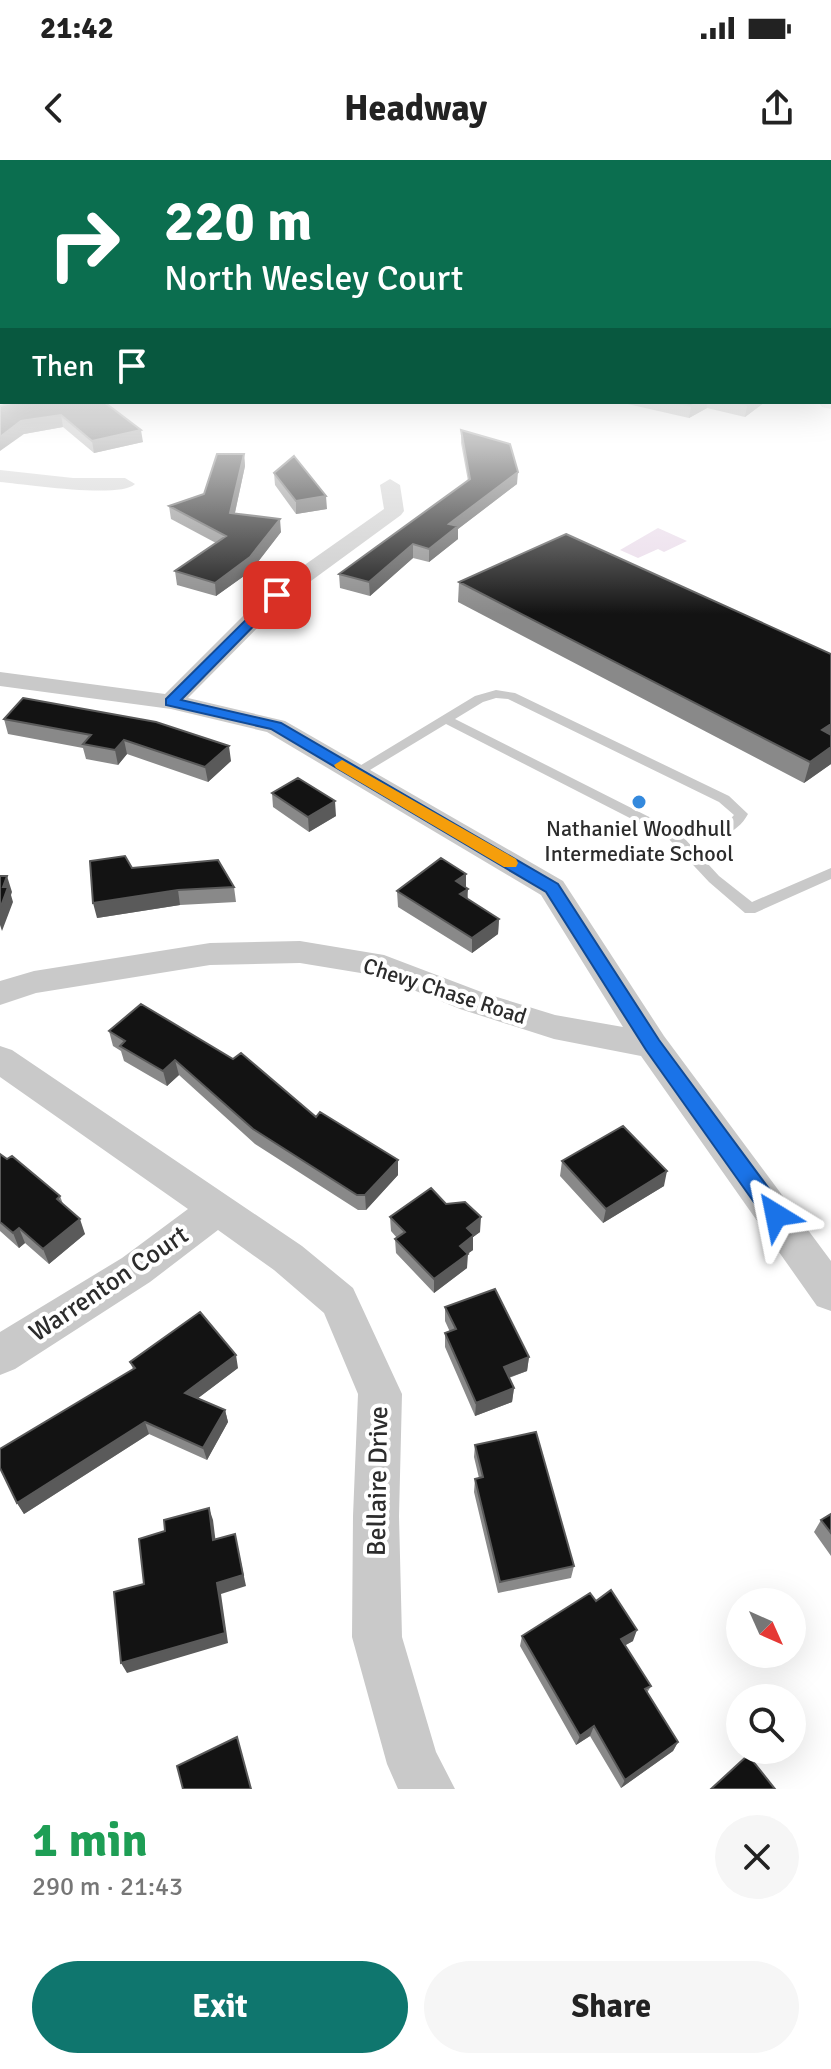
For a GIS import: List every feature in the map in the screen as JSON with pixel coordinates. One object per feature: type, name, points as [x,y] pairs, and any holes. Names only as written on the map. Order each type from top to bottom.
[{"type":"street","points":[[0,476],[73,484],[125,484]]},
{"type":"street","points":[[171,702],[277,595],[394,511],[390,485]]},
{"type":"street","points":[[0,679],[171,702],[276,726],[552,888],[652,1045],[831,1293]]},
{"type":"street","name":"Chevy Chase Road","points":[[0,993],[34,982],[210,954],[300,952],[384,966],[472,1001],[554,1027],[652,1045]]},
{"type":"street","name":"Bellaire Drive","points":[[0,1059],[288,1258],[339,1301],[380,1394],[376,1516],[377,1637],[413,1764],[428,1789]]},
{"type":"street","name":"Warrenton Court","points":[[0,1355],[136,1270],[216,1210]]},
{"type":"lane","points":[[355,773],[479,699],[496,694],[511,696],[724,799],[741,814],[733,826],[711,833],[672,834]]},
{"type":"lane","points":[[446,719],[672,834],[714,879],[750,909],[831,874]]},
{"type":"shaded area","points":[[658,528],[687,541],[664,552],[658,549],[638,558],[620,550]]},
{"type":"building","points":[[214,462],[242,462],[230,513],[280,519],[250,557],[215,583],[175,571],[226,536],[169,506],[204,494]]},
{"type":"building","points":[[287,462],[299,462],[326,496],[296,501],[274,473]]},
{"type":"building","points":[[467,462],[515,462],[518,472],[449,524],[458,526],[429,549],[413,544],[369,582],[339,574],[470,479]]},
{"type":"building","points":[[566,534],[831,654],[831,724],[822,730],[831,735],[831,747],[810,762],[459,582]]},
{"type":"building","points":[[23,698],[156,722],[229,746],[205,767],[124,740],[115,750],[83,744],[91,735],[4,719]]},
{"type":"building","points":[[298,778],[335,801],[308,817],[272,793]]},
{"type":"building","points":[[125,856],[132,868],[218,860],[234,887],[178,890],[93,903],[90,861]]},
{"type":"building","points":[[441,858],[466,874],[456,881],[468,889],[460,894],[499,919],[472,938],[397,891]]},
{"type":"building","points":[[0,876],[7,876],[3,887],[8,887],[0,909]]},
{"type":"building","points":[[141,1004],[233,1059],[241,1053],[316,1117],[320,1112],[398,1160],[365,1195],[357,1195],[253,1129],[175,1060],[163,1071],[120,1046],[125,1041],[109,1031]]},
{"type":"building","points":[[623,1126],[667,1171],[606,1209],[562,1161]]},
{"type":"building","points":[[0,1154],[7,1159],[12,1156],[60,1196],[57,1199],[80,1219],[43,1249],[19,1228],[13,1233],[0,1222]]},
{"type":"building","points":[[431,1188],[446,1204],[465,1202],[481,1217],[467,1228],[474,1235],[460,1246],[468,1254],[434,1279],[395,1239],[405,1232],[390,1217]]},
{"type":"building","points":[[495,1289],[529,1357],[504,1367],[514,1388],[476,1403],[445,1333],[456,1329],[445,1307]]},
{"type":"building","points":[[200,1312],[236,1355],[185,1393],[225,1410],[203,1448],[145,1422],[17,1503],[0,1468],[0,1449],[135,1368],[130,1362]]},
{"type":"building","points":[[536,1432],[574,1566],[500,1582],[475,1479],[483,1477],[475,1445]]},
{"type":"building","points":[[209,1508],[213,1540],[235,1534],[243,1575],[217,1583],[225,1633],[121,1663],[114,1592],[144,1584],[139,1539],[165,1531],[164,1520]]},
{"type":"building","points":[[831,1514],[831,1533],[821,1520]]},
{"type":"building","points":[[611,1590],[637,1630],[621,1639],[651,1686],[645,1689],[678,1742],[625,1780],[594,1726],[580,1736],[522,1636],[590,1593],[596,1601]]},
{"type":"building","points":[[237,1737],[251,1789],[183,1789],[177,1766]]},
{"type":"building","points":[[738,1764],[755,1764],[775,1789],[711,1789]]},
{"type":"slow traffic","points":[[342,765],[510,863]]},
{"type":"place","name":"Nathaniel Woodhull Intermediate School","points":[[639,802]]},
{"type":"route","points":[[277,595],[171,702],[276,726],[552,888],[652,1045],[776,1215]]}]
